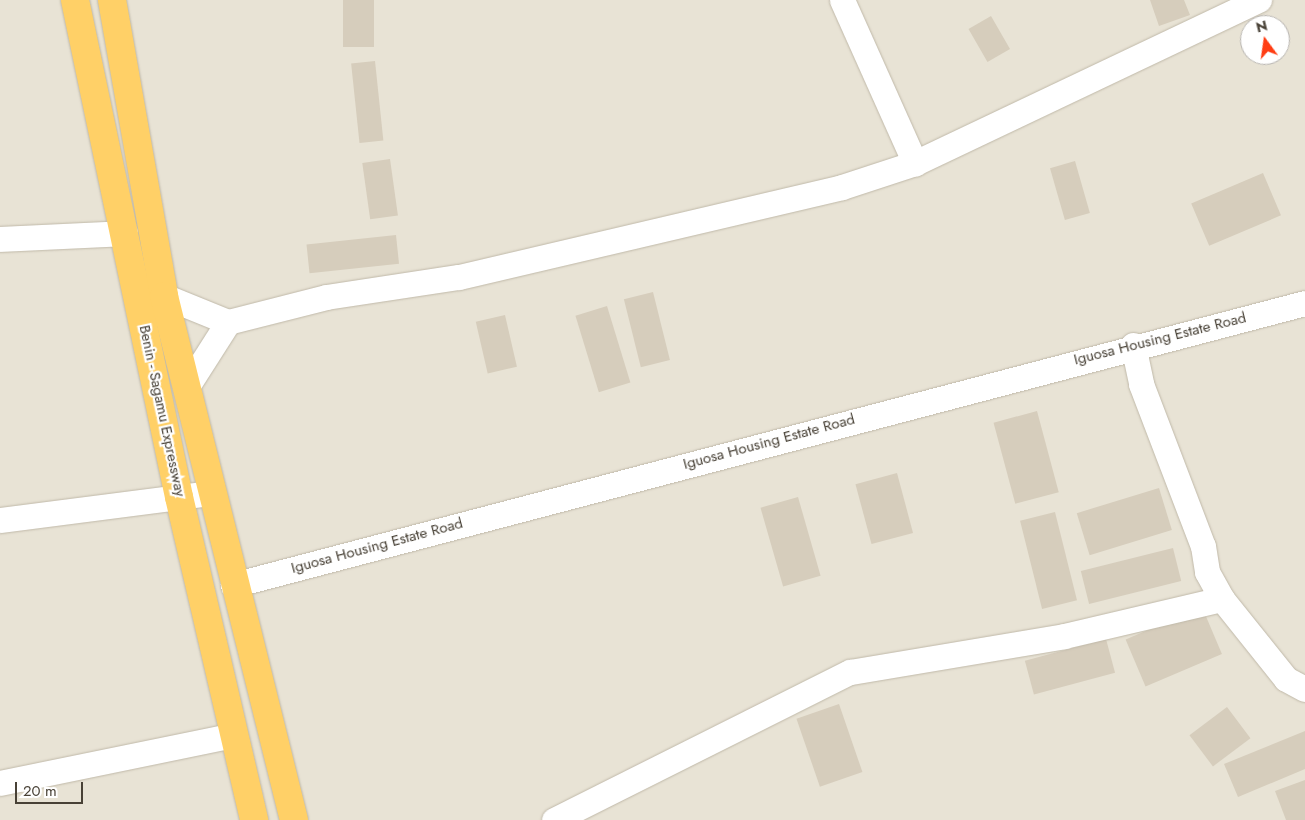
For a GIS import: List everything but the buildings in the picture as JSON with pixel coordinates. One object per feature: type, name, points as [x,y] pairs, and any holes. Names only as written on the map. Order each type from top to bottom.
[{"type":"highway","name":"Benin - Sagamu Expressway","points":[[74,0],[125,233],[179,497],[254,820]]},
{"type":"highway","points":[[112,0],[164,296],[233,585],[294,820]]},
{"type":"street","points":[[842,0],[915,163]]},
{"type":"street","points":[[164,296],[228,322],[326,297],[459,277],[842,187],[915,163],[1259,0]]},
{"type":"street","points":[[0,239],[125,233]]},
{"type":"street","name":"Iguosa Housing Estate Road","points":[[233,585],[1133,345],[1305,303]]},
{"type":"street","points":[[186,388],[228,322]]},
{"type":"street","points":[[1133,345],[1141,384],[1204,546],[1206,572],[1222,599],[1299,679]]},
{"type":"street","points":[[0,520],[212,493]]},
{"type":"street","points":[[554,820],[850,672],[1064,636],[1222,599]]},
{"type":"street","points":[[0,783],[233,734]]},
{"type":"shaded area","points":[[0,0],[1305,0],[1305,820],[0,820]]}]
